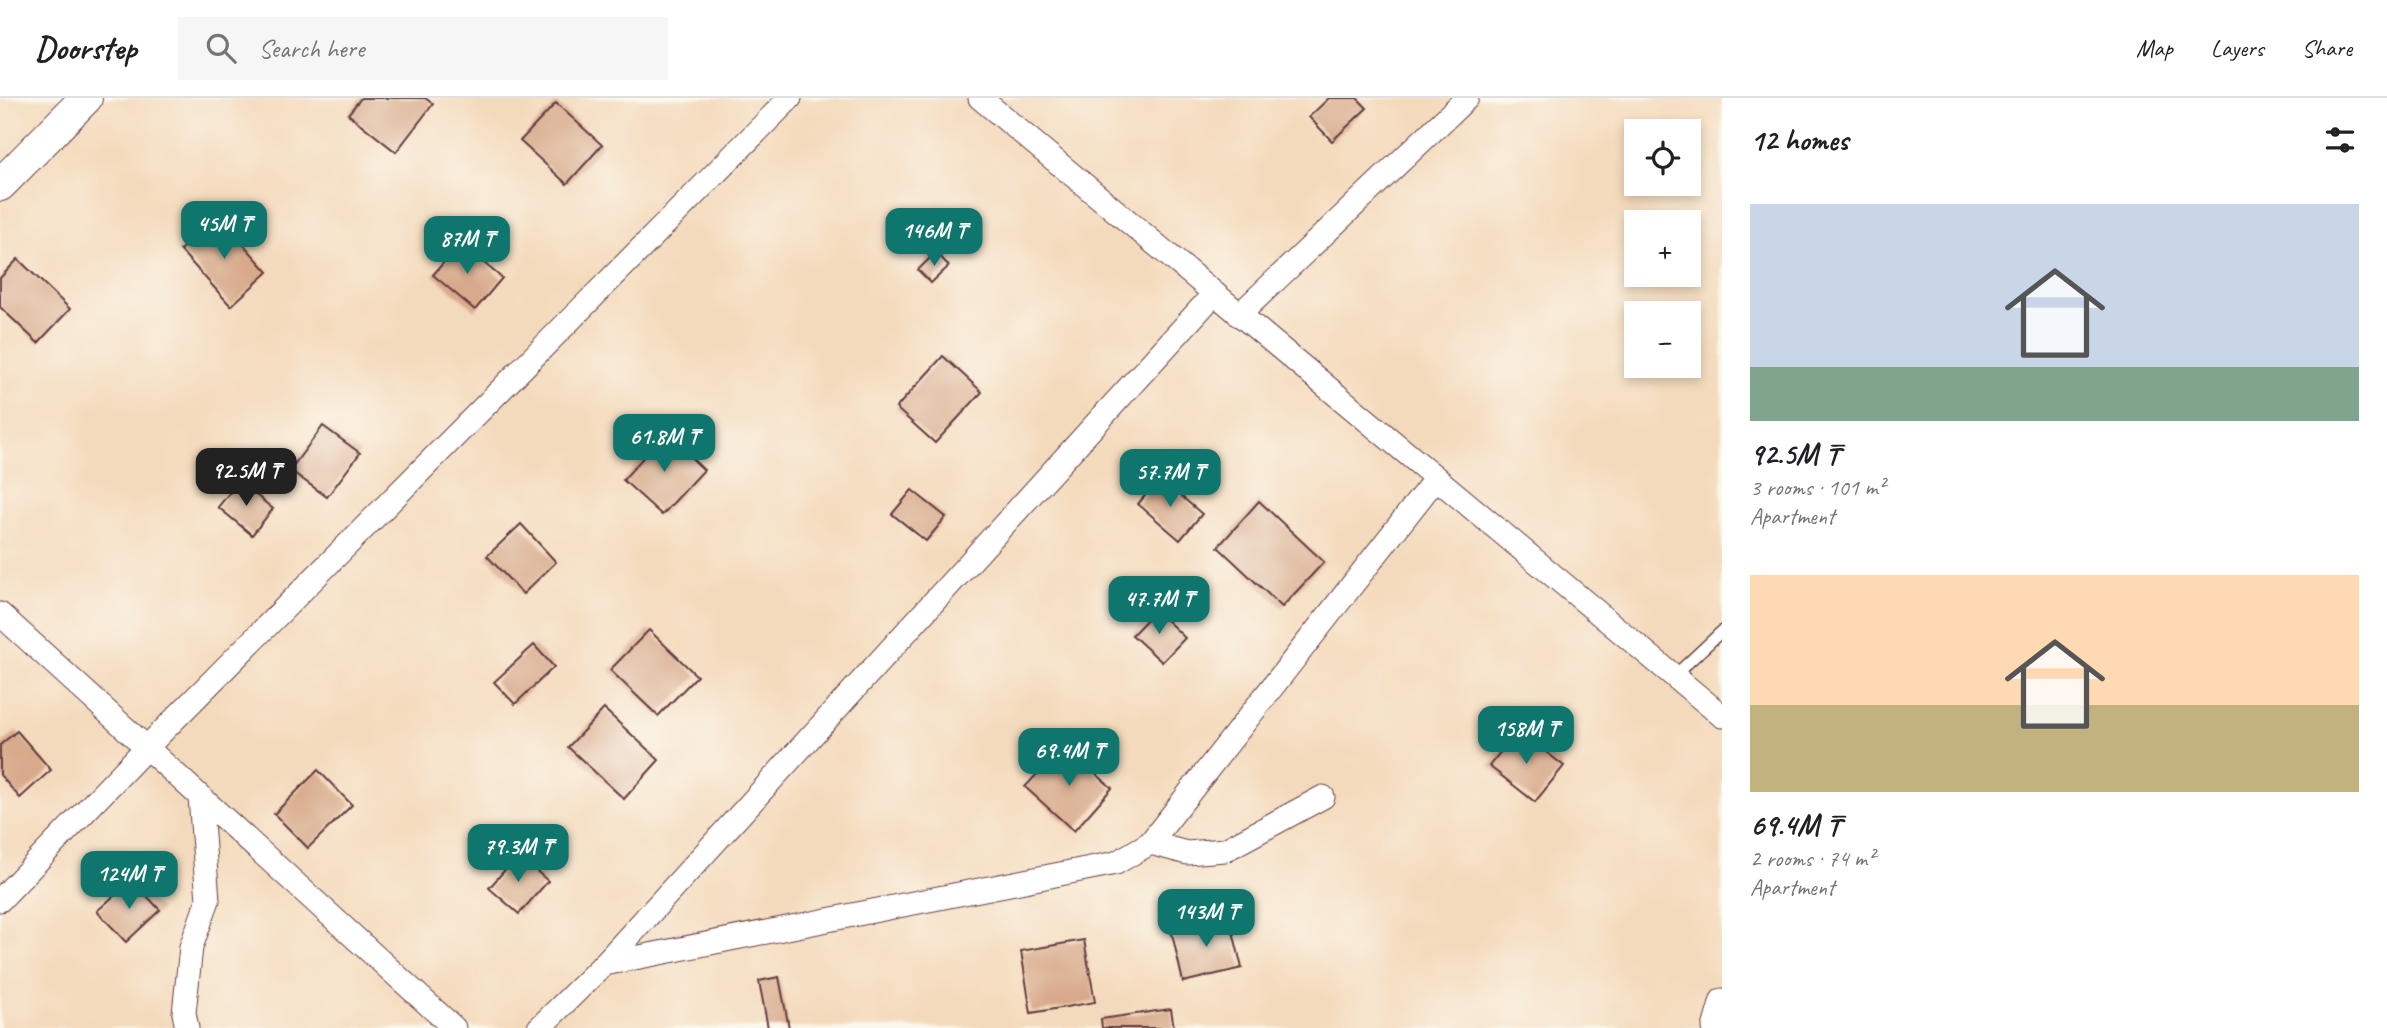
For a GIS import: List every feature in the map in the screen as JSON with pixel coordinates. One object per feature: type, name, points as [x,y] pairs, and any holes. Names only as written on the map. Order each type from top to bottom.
[{"type":"street","points":[[0,185],[86,98]]},
{"type":"street","points":[[0,900],[146,748],[790,98]]},
{"type":"street","points":[[980,98],[1722,716]]},
{"type":"street","points":[[1239,315],[1466,98]]},
{"type":"street","points":[[540,1028],[604,964],[1214,294]]},
{"type":"street","points":[[604,964],[1116,863],[1150,843],[1436,478]]},
{"type":"street","points":[[0,614],[454,1028]]},
{"type":"street","points":[[187,1028],[184,1013],[191,947],[208,900],[200,797]]},
{"type":"street","points":[[1150,843],[1187,853],[1225,850],[1323,797]]},
{"type":"street","points":[[1714,1028],[1722,1000]]},
{"type":"lane","points":[[1674,676],[1722,631]]},
{"type":"building","points":[[361,98],[425,98],[433,104],[396,152],[348,114]]},
{"type":"building","points":[[1329,98],[1357,98],[1367,108],[1332,141],[1309,117]]},
{"type":"building","points":[[556,103],[602,145],[567,184],[520,141]]},
{"type":"building","points":[[217,215],[268,272],[231,306],[180,250]]},
{"type":"building","points":[[460,243],[502,278],[475,310],[433,275]]},
{"type":"building","points":[[936,252],[949,266],[931,283],[918,270]]},
{"type":"building","points":[[18,259],[70,309],[38,343],[0,307],[0,278]]},
{"type":"building","points":[[943,356],[982,392],[935,443],[896,408]]},
{"type":"building","points":[[323,426],[360,453],[327,497],[290,470]]},
{"type":"building","points":[[665,433],[704,470],[662,515],[623,480]]},
{"type":"building","points":[[1160,478],[1202,514],[1180,540],[1138,504]]},
{"type":"building","points":[[239,481],[273,509],[252,535],[218,507]]},
{"type":"building","points":[[912,490],[946,517],[926,541],[892,514]]},
{"type":"building","points":[[1259,501],[1324,562],[1282,607],[1218,547]]},
{"type":"building","points":[[521,524],[556,562],[523,594],[487,556]]},
{"type":"building","points":[[1156,610],[1185,638],[1162,662],[1132,635]]},
{"type":"building","points":[[649,630],[697,676],[658,716],[610,670]]},
{"type":"building","points":[[534,645],[554,667],[515,704],[494,682]]},
{"type":"building","points":[[604,709],[659,760],[624,799],[568,747]]},
{"type":"building","points":[[1518,730],[1564,766],[1535,802],[1489,766]]},
{"type":"building","points":[[17,731],[51,770],[20,798],[0,775],[0,745]]},
{"type":"building","points":[[1064,745],[1112,788],[1074,831],[1025,787]]},
{"type":"building","points":[[318,770],[352,805],[308,848],[274,814]]},
{"type":"building","points":[[518,855],[548,881],[519,914],[489,888]]},
{"type":"building","points":[[132,880],[160,910],[126,942],[97,911]]},
{"type":"building","points":[[1229,915],[1242,968],[1183,982],[1171,929]]},
{"type":"building","points":[[1084,940],[1095,1002],[1031,1013],[1021,951]]},
{"type":"building","points":[[779,977],[789,1028],[768,1028],[759,981]]},
{"type":"building","points":[[1171,1009],[1174,1028],[1102,1028],[1101,1019]]}]
